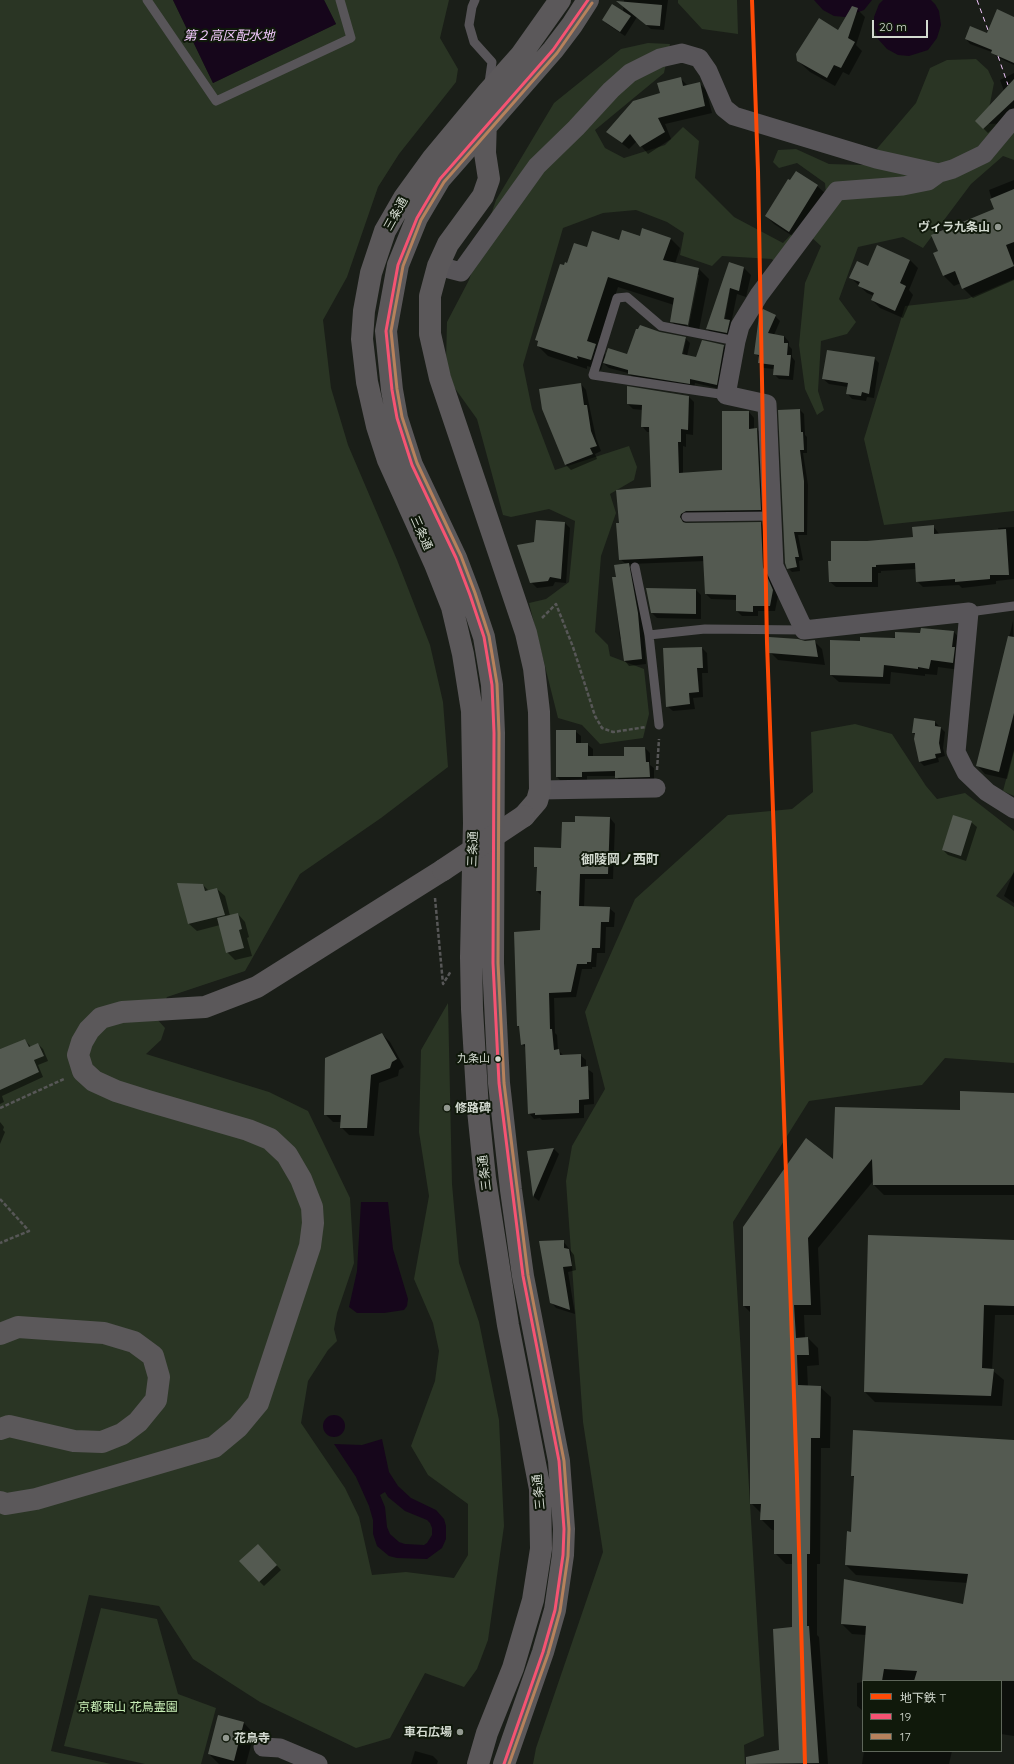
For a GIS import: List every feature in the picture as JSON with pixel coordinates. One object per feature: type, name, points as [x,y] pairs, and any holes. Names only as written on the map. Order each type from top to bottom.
[{"type":"main road","name":"三条通","points":[[478,1764],[487,1733],[513,1668],[533,1600],[541,1549],[540,1489],[507,1318],[485,1178],[478,1110],[472,1009],[471,957],[474,823],[472,711],[463,654],[452,607],[429,550],[388,460],[377,426],[367,382],[362,339],[364,311],[371,273],[386,231],[404,198],[433,158],[521,55],[560,0]]},
{"type":"main road","name":"三条通","points":[[504,1764],[543,1652],[555,1610],[563,1555],[564,1529],[559,1461],[523,1276],[511,1190],[499,1083],[493,963],[494,733],[492,684],[484,637],[470,595],[456,558],[412,465],[397,418],[392,390],[386,331],[398,265],[417,218],[440,178],[486,123],[553,50],[572,25],[588,0]]},
{"type":"main road","points":[[0,1502],[6,1504],[36,1499],[214,1447],[238,1428],[258,1403],[310,1246],[313,1223],[312,1207],[304,1186],[287,1155],[270,1139],[248,1130],[116,1091],[94,1081],[83,1071],[78,1055],[82,1042],[89,1030],[101,1018],[122,1012],[205,1007],[256,987],[438,873],[524,816],[538,801],[540,790],[539,712],[534,668],[526,632],[440,378],[430,334],[430,296],[438,266],[448,244],[483,196],[489,179],[485,153],[488,92]]},
{"type":"main road","points":[[0,1334],[18,1327],[104,1333],[134,1342],[153,1356],[159,1377],[156,1400],[138,1422],[122,1434],[102,1442],[74,1441],[9,1426],[0,1429]]},
{"type":"street","points":[[438,266],[461,272],[537,166],[576,128],[610,90],[636,70],[660,58],[682,54],[699,58],[708,71],[724,108],[734,116],[876,159],[939,173]]},
{"type":"street","points":[[1012,122],[984,154],[953,169],[939,173],[928,181],[903,186],[837,191],[759,295],[740,326],[726,395],[767,404],[774,566],[804,630],[969,612],[956,752],[966,772],[987,792],[1014,809]]},
{"type":"street","points":[[540,790],[656,788]]},
{"type":"street","points":[[264,1746],[280,1748],[318,1764]]},
{"type":"lane","points":[[147,0],[216,101],[350,38],[340,0]]},
{"type":"lane","points":[[475,0],[472,7],[469,25],[474,42],[492,62],[488,92]]},
{"type":"lane","points":[[726,395],[593,375],[617,298],[627,297],[661,326],[736,341]]},
{"type":"lane","points":[[686,517],[773,516]]},
{"type":"lane","points":[[635,567],[649,635],[660,725]]},
{"type":"lane","points":[[969,612],[1014,606]]},
{"type":"lane","points":[[649,635],[705,630],[804,630]]},
{"type":"path","points":[[556,604],[573,647],[595,716],[602,728],[613,732],[660,725],[656,788]]},
{"type":"path","points":[[438,873],[444,984],[451,970]]},
{"type":"path","points":[[0,1108],[83,1071]]},
{"type":"path","points":[[0,1199],[29,1231],[0,1243]]},
{"type":"green space","points":[[0,0],[173,0],[213,83],[336,24],[324,0],[449,0],[440,38],[458,69],[456,82],[399,154],[378,187],[347,277],[323,320],[331,388],[348,445],[397,560],[430,645],[443,702],[448,767],[381,818],[300,874],[245,971],[167,997],[157,1019],[165,1028],[161,1040],[146,1054],[269,1092],[308,1111],[350,1198],[354,1263],[337,1313],[334,1329],[337,1341],[328,1350],[308,1381],[301,1423],[345,1488],[359,1517],[372,1575],[406,1572],[454,1578],[468,1555],[468,1504],[428,1475],[411,1446],[435,1381],[439,1351],[433,1323],[414,1279],[429,1196],[419,1132],[421,1050],[448,1003],[452,1184],[459,1263],[479,1322],[499,1420],[504,1526],[488,1640],[477,1669],[464,1687],[425,1673],[390,1738],[356,1748],[260,1702],[193,1659],[159,1606],[89,1595],[51,1751],[111,1764],[0,1764]]},
{"type":"green space","points":[[678,0],[737,0],[738,34],[702,29],[678,3]]},
{"type":"green space","points":[[648,43],[670,44],[664,73],[595,130],[605,148],[624,158],[665,145],[683,127],[699,141],[695,178],[734,217],[783,243],[802,223],[828,218],[825,183],[797,163],[779,168],[773,162],[778,150],[796,149],[829,164],[863,165],[916,103],[930,68],[947,60],[976,59],[988,70],[994,83],[986,124],[1014,123],[1014,160],[1003,156],[971,184],[923,248],[903,237],[858,247],[839,299],[856,322],[847,334],[821,341],[818,391],[824,410],[817,415],[805,389],[799,345],[805,283],[821,246],[811,237],[785,275],[772,259],[722,256],[712,266],[680,255],[684,233],[667,222],[636,210],[603,213],[563,228],[523,365],[532,409],[555,470],[629,446],[637,467],[634,480],[610,494],[616,513],[601,556],[595,632],[608,645],[610,656],[644,669],[649,714],[643,738],[600,744],[582,725],[558,718],[529,603],[546,599],[569,582],[575,521],[549,509],[511,517],[503,515],[477,419],[454,387],[446,361],[447,322],[469,280],[496,200],[554,103],[621,49]]},
{"type":"green space","points":[[1014,279],[1014,511],[884,525],[864,439],[905,306],[967,299]]},
{"type":"green space","points":[[855,724],[892,734],[926,786],[937,799],[965,793],[1014,831],[1014,873],[996,896],[1014,907],[1014,1063],[945,1058],[922,1085],[809,1101],[733,1222],[764,1736],[744,1745],[745,1764],[533,1764],[536,1748],[603,1552],[583,1422],[566,1181],[572,1146],[605,1089],[585,1012],[635,899],[728,815],[792,809],[813,792],[811,732]]},
{"type":"green space","points":[[1014,749],[1014,796],[1003,791]]},
{"type":"green space","name":"京都東山 花鳥霊園","points":[[101,1608],[157,1619],[178,1694],[216,1708],[201,1764],[145,1764],[64,1746]]},
{"type":"water","name":"第２高区配水地","points":[[173,0],[324,0],[336,24],[213,83]]},
{"type":"water","points":[[814,0],[872,0],[864,10],[845,17],[834,16],[823,10]]},
{"type":"water","points":[[883,0],[931,0],[935,4],[939,11],[941,25],[937,38],[928,50],[909,56],[898,55],[887,49],[878,39],[874,28],[874,17],[879,4]]},
{"type":"water","points":[[361,1202],[388,1202],[393,1249],[408,1299],[407,1306],[404,1310],[384,1313],[357,1313],[349,1307],[357,1271]]},
{"type":"water","points":[[334,1415],[342,1418],[345,1426],[342,1434],[334,1437],[326,1434],[323,1426],[326,1418]]},
{"type":"water","points":[[382,1439],[389,1472],[398,1486],[411,1498],[436,1510],[444,1519],[446,1526],[446,1539],[442,1548],[427,1559],[397,1558],[389,1556],[377,1546],[373,1534],[373,1520],[369,1506],[356,1477],[334,1444],[362,1445]],"holes":[[[385,1492],[388,1497],[405,1511],[427,1520],[430,1523],[432,1535],[427,1543],[424,1545],[405,1544],[399,1542],[390,1534],[387,1527],[385,1507],[380,1495]]]},
{"type":"building","points":[[616,1],[662,5],[660,26],[646,25]]},
{"type":"building","points":[[612,4],[631,16],[620,32],[602,20]]},
{"type":"building","points":[[852,6],[858,8],[848,38],[855,42],[841,68],[834,65],[827,78],[797,61],[796,54],[819,18],[838,30]]},
{"type":"building","points":[[997,9],[1014,17],[1014,63],[991,53],[992,50],[965,39],[970,26],[987,33]]},
{"type":"building","points":[[681,77],[683,86],[700,82],[705,106],[658,118],[665,132],[640,147],[630,134],[622,143],[606,132],[633,101],[660,93],[657,83]]},
{"type":"building","points":[[1014,79],[1014,100],[983,129],[975,121]]},
{"type":"building","points":[[796,171],[818,185],[789,232],[765,216],[788,179],[790,180]]},
{"type":"building","points":[[1014,189],[1014,242],[1006,245],[1014,266],[962,289],[955,271],[943,276],[933,253],[938,251],[931,235],[994,209],[990,199]]},
{"type":"building","points":[[642,228],[671,238],[663,260],[699,268],[688,325],[670,322],[674,298],[608,277],[587,341],[596,344],[591,360],[577,356],[578,359],[537,346],[538,341],[535,340],[560,264],[564,265],[565,262],[567,263],[574,243],[587,247],[592,231],[619,240],[622,230],[640,236]]},
{"type":"building","points":[[877,245],[910,260],[900,283],[906,286],[895,311],[871,300],[874,293],[858,286],[860,282],[849,278],[857,261],[868,266]]},
{"type":"building","points":[[729,262],[744,267],[739,291],[730,288],[724,319],[730,320],[727,333],[706,329]]},
{"type":"building","points":[[763,309],[776,315],[768,333],[784,336],[784,343],[788,343],[787,355],[791,355],[789,376],[773,375],[774,365],[758,363],[759,355],[754,354],[759,316]]},
{"type":"building","points":[[640,325],[660,332],[686,337],[682,354],[696,357],[702,340],[724,345],[717,385],[690,379],[690,384],[628,374],[628,370],[603,363],[608,348],[627,354],[636,329],[638,329]]},
{"type":"building","points":[[827,350],[875,357],[869,394],[862,392],[861,396],[846,394],[848,383],[822,379]]},
{"type":"building","points":[[581,383],[584,405],[587,405],[591,431],[597,446],[590,448],[593,454],[565,465],[542,409],[539,389]]},
{"type":"building","points":[[627,386],[689,396],[688,430],[681,429],[681,442],[678,442],[679,473],[722,470],[722,411],[749,411],[749,429],[757,428],[761,510],[686,511],[681,514],[680,517],[683,522],[686,523],[761,522],[763,567],[773,590],[770,606],[753,606],[753,612],[736,611],[736,595],[705,594],[703,556],[619,560],[616,523],[619,523],[616,490],[651,487],[649,427],[641,427],[642,405],[627,404]]},
{"type":"building","points":[[800,409],[801,432],[803,432],[804,450],[800,450],[804,481],[804,532],[794,532],[799,557],[795,557],[797,567],[787,569],[785,563],[778,410]]},
{"type":"building","points":[[536,520],[565,522],[561,579],[550,577],[548,581],[530,583],[517,545],[534,542]]},
{"type":"building","points":[[934,525],[934,534],[1006,529],[1009,575],[990,575],[990,579],[955,582],[955,579],[916,582],[915,563],[876,565],[876,567],[872,567],[872,582],[829,582],[828,561],[831,561],[831,541],[867,541],[913,537],[912,527]]},
{"type":"building","points":[[629,563],[638,613],[642,659],[624,661],[612,577],[616,577],[614,565]]},
{"type":"building","points":[[646,588],[696,589],[696,614],[651,613]]},
{"type":"building","points":[[921,628],[954,631],[952,647],[955,647],[953,663],[931,660],[929,669],[884,665],[883,677],[830,675],[830,640],[860,641],[860,637],[895,638],[895,632],[920,633]]},
{"type":"building","points":[[1008,636],[1014,637],[1014,713],[999,772],[976,766]]},
{"type":"building","points":[[769,637],[798,639],[805,641],[815,640],[818,657],[769,653]]},
{"type":"building","points":[[702,647],[703,668],[697,668],[699,692],[689,693],[690,704],[666,707],[663,648]]},
{"type":"building","points":[[914,718],[935,721],[935,726],[941,727],[939,743],[941,753],[935,754],[936,758],[919,762],[914,739],[915,733],[912,733]]},
{"type":"building","points":[[556,730],[576,730],[576,743],[588,743],[588,756],[624,756],[624,747],[645,747],[646,762],[649,762],[650,777],[615,778],[615,771],[582,772],[582,777],[556,777]]},
{"type":"building","points":[[953,815],[972,821],[961,856],[942,850]]},
{"type":"building","points":[[575,816],[610,817],[608,874],[580,874],[579,906],[610,907],[609,922],[601,922],[600,948],[592,948],[591,962],[587,962],[587,964],[577,964],[571,992],[549,993],[550,1029],[552,1029],[554,1050],[559,1049],[560,1055],[581,1054],[581,1067],[588,1066],[589,1099],[579,1100],[579,1113],[528,1114],[525,1044],[521,1045],[519,1026],[517,1026],[514,932],[540,930],[541,891],[536,891],[537,867],[534,867],[534,847],[561,848],[562,822],[575,822]]},
{"type":"building","points":[[177,883],[203,884],[205,891],[217,888],[225,915],[188,924]]},
{"type":"building","points":[[238,913],[242,929],[239,930],[244,948],[226,953],[217,918]]},
{"type":"building","points":[[382,1033],[397,1059],[392,1062],[390,1068],[371,1075],[367,1128],[340,1128],[341,1115],[324,1115],[325,1058]]},
{"type":"building","points":[[25,1039],[29,1047],[38,1043],[44,1056],[34,1060],[39,1072],[0,1090],[0,1049]]},
{"type":"building","points":[[960,1091],[1014,1093],[1014,1185],[873,1185],[872,1159],[808,1238],[811,1305],[794,1305],[796,1338],[808,1337],[809,1355],[797,1355],[798,1385],[821,1386],[820,1438],[811,1438],[810,1554],[807,1554],[807,1626],[809,1626],[819,1763],[746,1764],[746,1757],[779,1750],[773,1629],[792,1627],[792,1554],[774,1554],[774,1520],[760,1520],[761,1504],[750,1504],[750,1306],[743,1306],[743,1227],[806,1138],[833,1159],[835,1107],[960,1110]]},
{"type":"building","points":[[554,1148],[533,1197],[527,1151]]},
{"type":"building","points":[[868,1235],[1014,1240],[1014,1306],[984,1305],[982,1368],[994,1369],[991,1396],[864,1392]]},
{"type":"building","points":[[564,1240],[564,1248],[569,1249],[572,1266],[563,1267],[570,1310],[550,1303],[539,1241]]},
{"type":"building","points":[[853,1430],[1014,1440],[1014,1681],[914,1680],[917,1671],[884,1669],[882,1680],[862,1680],[866,1626],[841,1624],[844,1579],[963,1604],[968,1574],[845,1565],[847,1531],[851,1532],[854,1476],[851,1476]]},
{"type":"building","points":[[258,1544],[277,1565],[259,1582],[239,1561]]},
{"type":"building","name":"花鳥寺","points":[[218,1715],[244,1722],[234,1761],[208,1754]]},
{"type":"ferry route","points":[[977,0],[988,30]]},
{"type":"ferry route","points":[[998,56],[1008,85]]},
{"type":"metro line","name":"T","points":[[752,0],[758,171],[767,643],[797,1479],[805,1764]]},
{"type":"transit line","name":"19","points":[[504,1764],[543,1652],[555,1610],[563,1555],[564,1529],[559,1461],[523,1276],[499,1083],[493,963],[494,733],[492,685],[484,637],[470,595],[456,558],[412,465],[397,418],[392,390],[386,331],[398,265],[417,218],[440,179],[553,50],[588,0]]},
{"type":"transit line","name":"17","points":[[509,1764],[548,1654],[560,1611],[568,1556],[569,1529],[564,1461],[528,1275],[504,1083],[498,963],[499,733],[497,684],[489,636],[475,593],[461,556],[417,463],[402,417],[397,389],[391,331],[403,266],[421,220],[444,182],[557,53],[592,3]]},
{"type":"place","name":"ヴィラ九条山","points":[[998,227]]},
{"type":"place","name":"九条山","points":[[498,1059]]},
{"type":"place","name":"修路碑","points":[[447,1108]]},
{"type":"place","name":"車石広場","points":[[460,1732]]},
{"type":"place","name":"花鳥寺","points":[[226,1738]]},
{"type":"district","name":"御陵岡ノ西町","points":[[620,860]]}]
